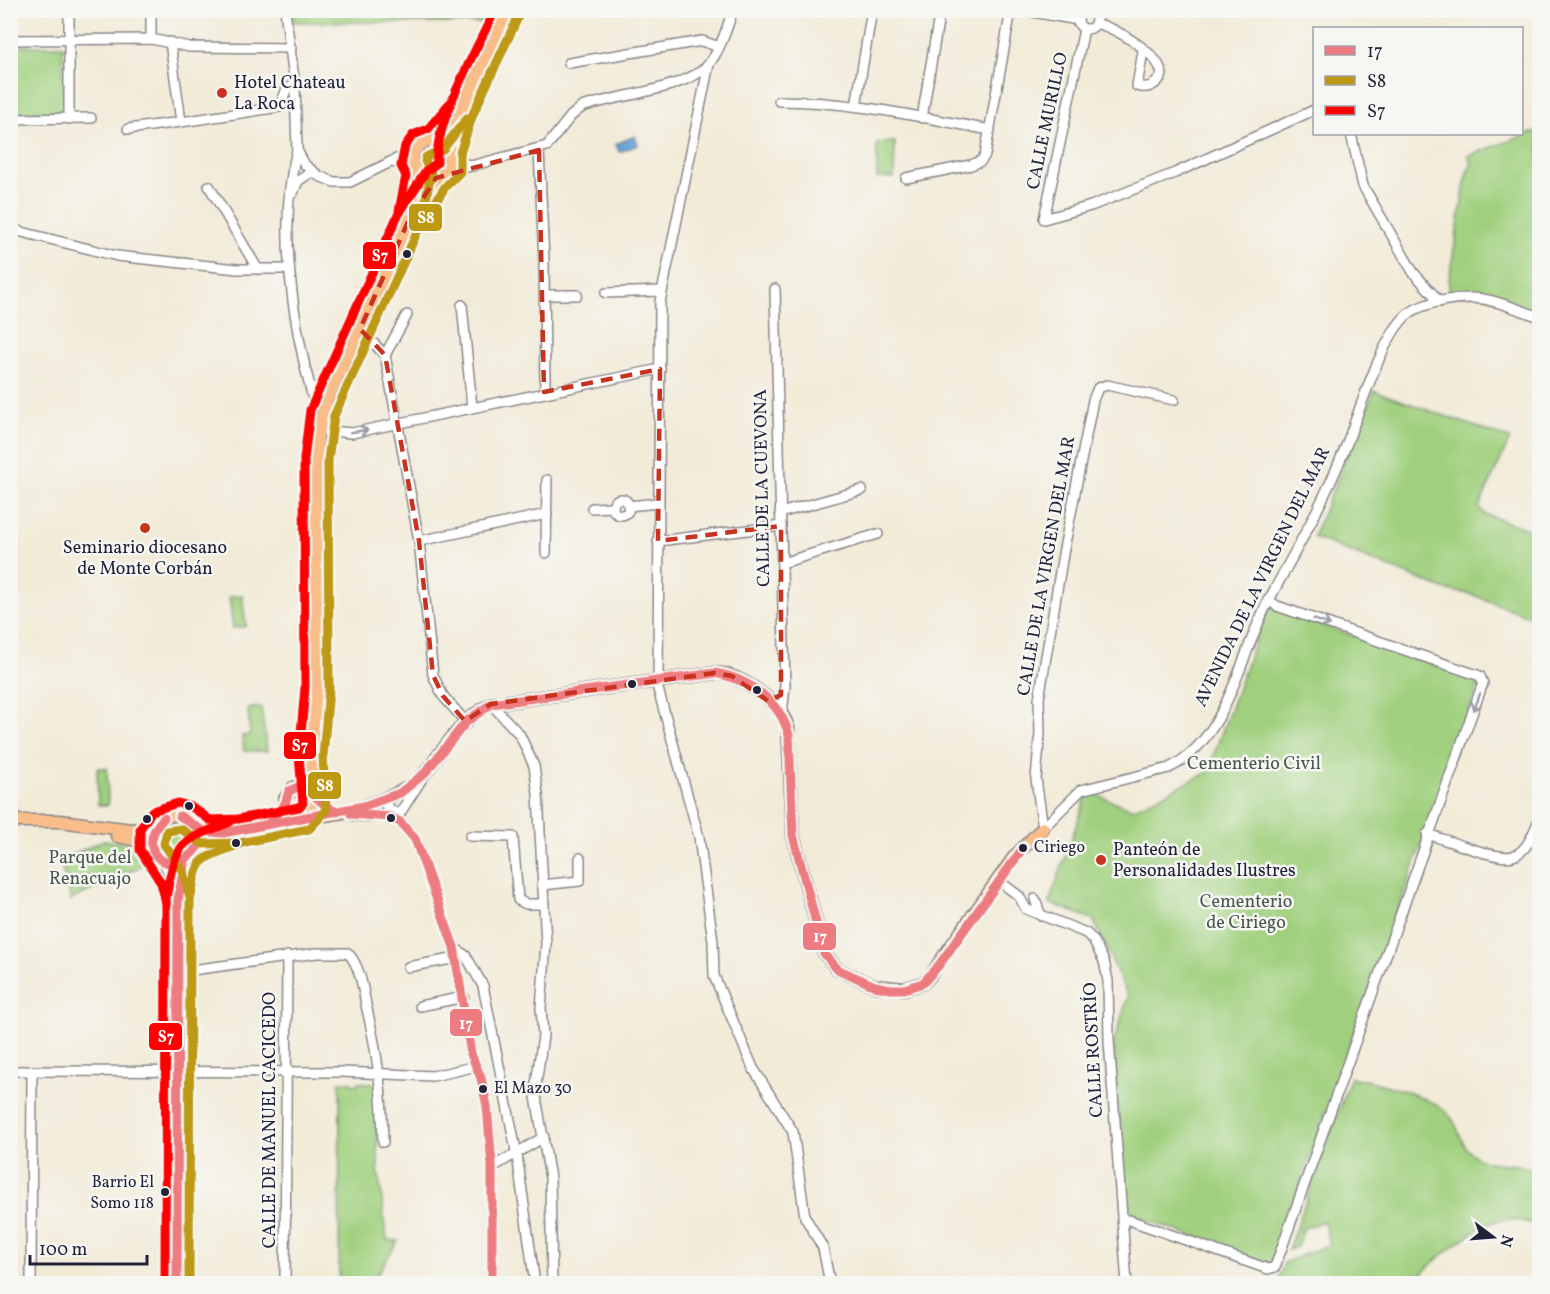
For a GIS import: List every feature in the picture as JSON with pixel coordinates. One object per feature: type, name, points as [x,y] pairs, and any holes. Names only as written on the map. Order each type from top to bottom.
[{"type":"main road","points":[[302,817],[315,807],[311,756],[317,689],[318,433],[327,399],[408,222],[440,176],[467,98],[508,10]]},
{"type":"main road","points":[[408,222],[416,169],[415,150],[421,144],[434,141],[467,98]]},
{"type":"main road","points":[[434,141],[449,155]]},
{"type":"main road","points":[[416,169],[440,176]]},
{"type":"main road","points":[[10,828],[44,827],[125,837],[152,848],[162,860],[177,864],[185,861],[198,848],[239,831],[269,823],[340,812],[398,792],[424,774],[465,721],[491,704],[724,674],[739,680],[782,714]]},
{"type":"main road","name":"AVENIDA DE LA VIRGEN DEL MAR","points":[[782,714],[788,727],[793,835],[824,953],[837,969],[875,986],[904,989],[923,983],[939,965],[1015,856],[1043,828]]},
{"type":"main road","points":[[269,823],[285,804],[287,794],[296,787],[311,756]]},
{"type":"main road","points":[[296,787],[305,787],[325,808],[340,812]]},
{"type":"main road","points":[[285,804],[302,817]]},
{"type":"main road","points":[[10,821],[59,821],[132,830],[155,825],[164,818],[176,815],[186,818],[206,832],[239,831]]},
{"type":"main road","points":[[152,848],[151,840],[155,825]]},
{"type":"main road","points":[[196,826],[198,848]]},
{"type":"street","points":[[11,10],[11,40],[151,39],[189,47],[291,48]]},
{"type":"street","points":[[69,10],[69,119]]},
{"type":"street","points":[[151,10],[151,39]]},
{"type":"street","points":[[285,10],[295,86],[297,150],[293,165],[289,269],[300,345],[313,399]]},
{"type":"street","points":[[733,10],[719,47],[709,64],[661,291],[658,681],[699,837],[713,941],[714,976],[753,1068],[793,1132],[805,1217],[823,1248],[829,1279]]},
{"type":"street","points":[[856,106],[872,10]]},
{"type":"street","points":[[922,118],[940,10]]},
{"type":"street","points":[[906,178],[981,161],[986,155],[1011,10]]},
{"type":"street","points":[[1027,11],[1078,20],[1084,29],[1090,29],[1095,23],[1094,15],[1088,11],[1080,15],[1078,20]]},
{"type":"street","points":[[1095,23],[1124,34],[1143,51]]},
{"type":"street","name":"CALLE MURILLO","points":[[1084,29],[1044,219],[1091,206],[1175,173],[1313,110]]},
{"type":"street","points":[[569,63],[702,41],[719,47]]},
{"type":"street","points":[[170,42],[181,122]]},
{"type":"street","points":[[440,176],[540,150],[547,146],[571,116],[582,107],[689,79],[709,64]]},
{"type":"street","points":[[689,79],[699,86],[702,93]]},
{"type":"street","points":[[128,129],[280,107],[287,88],[295,86]]},
{"type":"street","points":[[779,101],[815,101],[856,106],[990,130]]},
{"type":"street","points":[[10,119],[91,118]]},
{"type":"street","points":[[1351,135],[1363,186],[1413,272],[1440,302]]},
{"type":"street","points":[[297,150],[303,162],[313,171],[334,182],[350,182],[415,150]]},
{"type":"street","points":[[540,150],[545,392]]},
{"type":"street","points":[[449,155],[473,166]]},
{"type":"street","points":[[293,165],[303,162]]},
{"type":"street","points":[[390,162],[416,169]]},
{"type":"street","points":[[291,198],[298,181],[313,171]]},
{"type":"street","points":[[209,186],[257,268]]},
{"type":"street","points":[[10,229],[117,256],[237,269],[289,269]]},
{"type":"street","name":"CALLE DE LA CUEVONA","points":[[775,289],[785,686],[782,714]]},
{"type":"street","points":[[606,293],[661,291]]},
{"type":"street","points":[[544,295],[577,295]]},
{"type":"street","name":"AVENIDA DE LA VIRGEN DEL MAR","points":[[1043,828],[1080,790],[1154,773],[1182,761],[1190,754],[1228,698],[1268,600],[1295,555],[1337,467],[1393,335],[1409,314],[1440,302],[1483,299],[1539,317]]},
{"type":"street","points":[[462,305],[472,407]]},
{"type":"street","points":[[385,354],[407,315]]},
{"type":"street","points":[[360,329],[385,354],[419,541],[433,675],[443,696],[465,721]]},
{"type":"street","points":[[318,433],[352,433],[660,369]]},
{"type":"street","name":"CALLE DE LA VIRGEN DEL MAR","points":[[1043,828],[1036,779],[1040,733],[1039,699],[1063,554],[1093,400],[1098,388],[1115,386],[1174,400]]},
{"type":"street","points":[[546,480],[546,553]]},
{"type":"street","points":[[780,513],[862,490]]},
{"type":"street","points":[[592,508],[613,507],[615,501],[620,499],[626,501],[628,506],[658,503]]},
{"type":"street","points":[[419,541],[547,514]]},
{"type":"street","points":[[658,540],[781,526]]},
{"type":"street","points":[[782,562],[878,534]]},
{"type":"street","points":[[1122,1220],[1129,1220],[1268,1269],[1275,1267],[1484,680],[1268,600]]},
{"type":"street","points":[[768,701],[782,695],[785,686]]},
{"type":"street","points":[[491,704],[520,735],[534,766],[538,795],[542,904],[546,944],[541,1008],[543,1036],[535,1091],[550,1178],[552,1284]]},
{"type":"street","points":[[400,813],[424,774]]},
{"type":"street","points":[[398,792],[400,813],[406,828],[423,855],[457,957],[471,1054],[481,1081],[490,1131],[492,1284]]},
{"type":"street","points":[[380,800],[395,813],[400,813]]},
{"type":"street","points":[[340,812],[354,816],[390,817],[406,828]]},
{"type":"street","points":[[1428,834],[1500,856],[1514,856],[1526,846],[1539,818]]},
{"type":"street","points":[[470,836],[513,837],[518,900],[526,904],[542,904]]},
{"type":"street","points":[[542,885],[580,881],[580,858]]},
{"type":"street","points":[[162,860],[172,878],[178,900]]},
{"type":"street","points":[[177,1284],[178,900],[185,861]]},
{"type":"street","name":"CALLE ROSTRÍO","points":[[999,881],[1019,896],[1026,909],[1086,933],[1104,961],[1110,1011],[1109,1041],[1127,1284]]},
{"type":"street","points":[[1035,899],[1041,916]]},
{"type":"street","points":[[454,947],[466,956],[483,986],[517,1155],[535,1284]]},
{"type":"street","points":[[177,972],[317,953],[348,953],[359,973],[381,1074],[383,1142]]},
{"type":"street","name":"CALLE DE MANUEL CACICEDO","points":[[285,1284],[287,957]]},
{"type":"street","points":[[408,967],[457,957]]},
{"type":"street","points":[[420,1006],[464,997]]},
{"type":"street","points":[[10,1071],[286,1071],[433,1076],[477,1066]]},
{"type":"street","points":[[31,1284],[32,1071]]},
{"type":"street","points":[[481,1081],[501,1076]]},
{"type":"street","points":[[491,1168],[517,1155],[544,1137]]},
{"type":"highlighted area","points":[[539,150],[544,392],[660,369],[658,541],[781,526],[781,695],[768,701],[732,676],[715,673],[491,704],[465,721],[443,696],[433,675],[419,541],[385,355],[360,329],[408,222],[436,178]]},
{"type":"green space","points":[[293,10],[488,11],[482,23],[294,22]]},
{"type":"green space","points":[[11,46],[63,46],[64,113],[11,113]]},
{"type":"green space","points":[[1539,130],[1539,312],[1478,294],[1449,296],[1449,279],[1467,172],[1472,164],[1468,156]]},
{"type":"green space","points":[[895,142],[894,178],[877,178],[877,143]]},
{"type":"green space","points":[[1374,391],[1510,439],[1479,507],[1484,514],[1539,533],[1539,627],[1531,621],[1532,617],[1470,594],[1446,590],[1313,537]]},
{"type":"green space","points":[[242,595],[246,626],[233,628],[229,597]]},
{"type":"green space","name":"Cementerio de Ciriego","points":[[1271,607],[1480,681],[1271,1265],[1125,1212],[1114,1042],[1128,996],[1093,919],[1049,903],[1088,792],[1133,809],[1207,773],[1265,614]]},
{"type":"green space","points":[[261,707],[267,751],[244,751],[242,736],[250,735],[248,709]]},
{"type":"green space","points":[[97,768],[107,768],[108,805],[98,805]]},
{"type":"green space","points":[[176,822],[189,827],[194,840],[189,853],[176,858],[163,853],[158,840],[163,827]]},
{"type":"green space","name":"Parque del Renacuajo","points":[[104,840],[128,844],[151,861],[71,900],[60,860]]},
{"type":"green space","points":[[1351,1077],[1403,1090],[1440,1107],[1453,1120],[1468,1150],[1480,1159],[1487,1162],[1518,1165],[1533,1170],[1539,1192],[1539,1225],[1519,1220],[1497,1221],[1488,1224],[1440,1257],[1415,1283],[1277,1283],[1284,1263],[1330,1244],[1324,1221],[1304,1228],[1297,1247],[1288,1250]]},
{"type":"green space","points":[[340,1082],[352,1082],[352,1085],[357,1085],[358,1082],[376,1084],[378,1168],[387,1240],[398,1241],[372,1283],[339,1284]]},
{"type":"water","points":[[635,136],[638,145],[619,152],[616,144]]},
{"type":"transit line","name":"S7","points":[[166,903],[161,883],[140,850],[140,829],[152,811],[178,803],[192,807],[210,820],[238,819],[299,807],[303,803],[299,756],[305,688],[304,459],[310,410],[397,217],[426,171],[437,163],[442,128],[449,107],[495,10]]},
{"type":"transit line","name":"S8","points":[[190,897],[183,872],[164,844],[167,831],[181,829],[203,844],[240,843],[309,829],[326,811],[323,756],[329,689],[328,460],[334,416],[419,228],[445,187],[460,172],[460,153],[473,114],[519,15]]},
{"type":"transit line","name":"S7","points":[[399,211],[406,176],[401,166],[405,146],[413,135],[428,129],[449,104]]},
{"type":"transit line","name":"S8","points":[[423,215],[431,173],[425,161],[426,157],[443,149],[467,118]]},
{"type":"transit line","name":"17","points":[[180,816],[203,831],[223,833],[364,806],[400,793],[425,773],[466,722],[491,704],[715,673],[740,680],[751,686],[771,702],[785,723],[789,735],[793,835],[824,953],[837,969],[875,986],[890,989],[904,989],[923,983],[939,965],[1023,848]]},
{"type":"transit line","name":"17","points":[[269,823],[285,804],[289,791],[300,786],[337,812]]},
{"type":"transit line","name":"17","points":[[351,814],[390,817],[400,822],[415,839],[454,947],[471,1054],[481,1078],[487,1106],[492,1166],[492,1284]]},
{"type":"transit line","name":"17","points":[[164,818],[155,830],[152,841],[153,851],[159,858],[167,862],[177,862],[188,857],[198,846]]},
{"type":"transit line","name":"S7","points":[[165,1284],[166,898],[173,865],[182,846],[199,835],[230,822]]},
{"type":"transit line","name":"S8","points":[[189,1284],[190,901],[195,875],[202,862],[207,857],[240,844]]},
{"type":"transit line","name":"17","points":[[177,1284],[178,900],[185,861]]},
{"type":"place","name":"Hotel Chateau La Roca","points":[[222,93]]},
{"type":"place","name":"Seminario diocesano de Monte Corbán","points":[[145,528]]},
{"type":"place","name":"Ciriego","points":[[1023,848]]},
{"type":"place","name":"Panteón de Personalidades Ilustres","points":[[1101,860]]},
{"type":"place","name":"El Mazo 30","points":[[483,1089]]},
{"type":"place","name":"Barrio El Somo 118","points":[[165,1192]]},
{"type":"park label","name":"Cementerio Civil","points":[[1254,764]]}]
